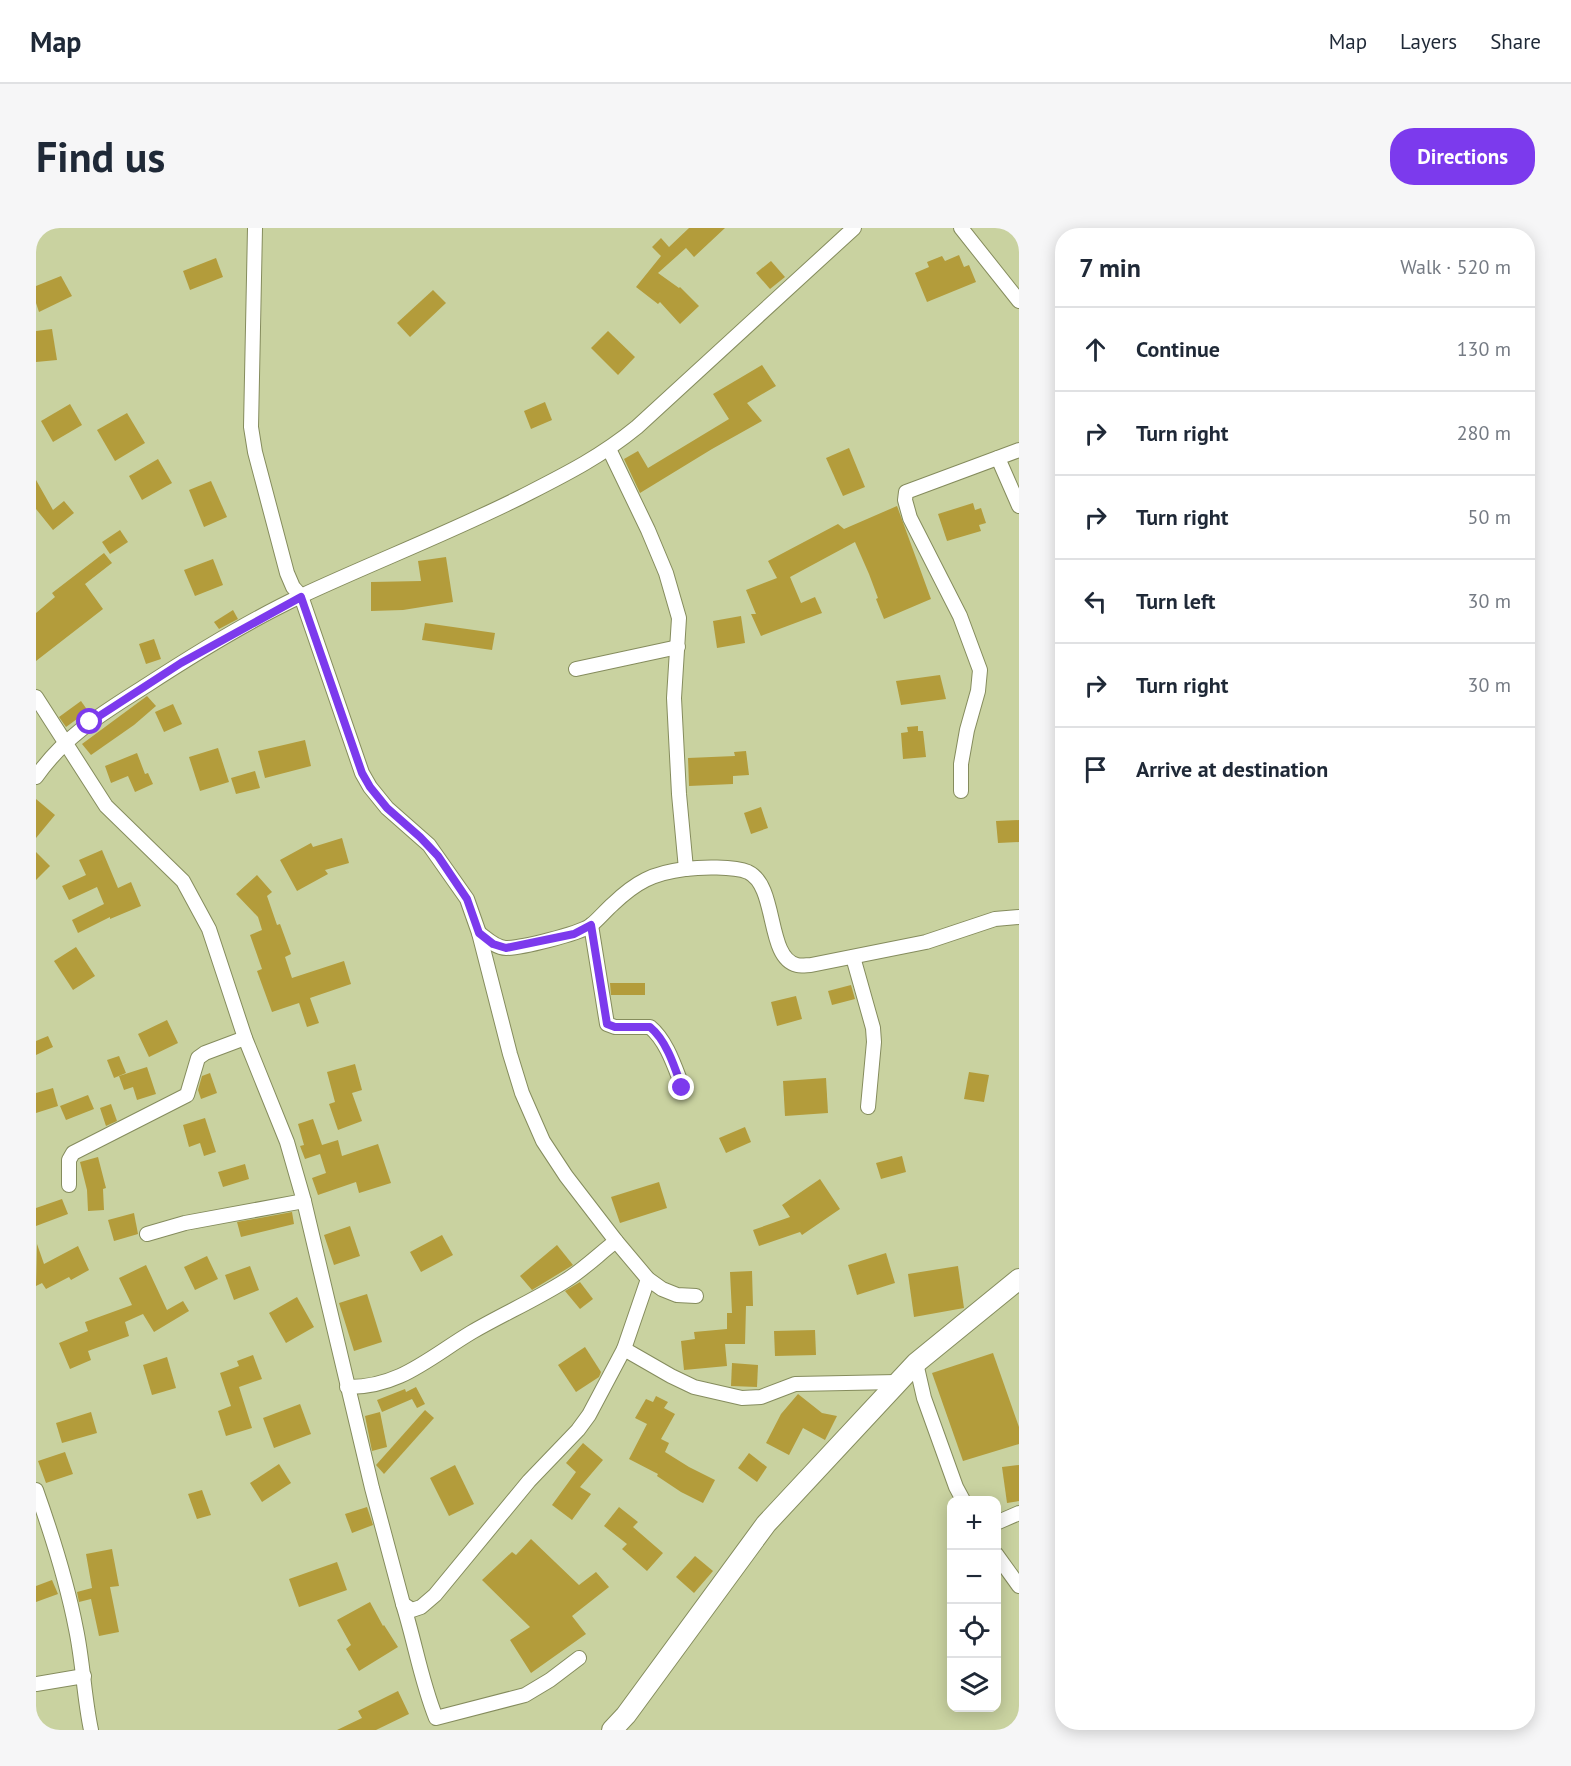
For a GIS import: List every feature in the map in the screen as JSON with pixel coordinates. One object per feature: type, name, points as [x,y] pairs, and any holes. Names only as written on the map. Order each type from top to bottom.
[{"type":"street","points":[[255,228],[251,427],[255,452],[287,573],[293,587],[301,597],[362,773],[387,808],[438,856],[467,899],[479,933],[510,1054],[531,1117],[543,1141],[566,1176],[648,1279],[662,1289],[677,1295],[696,1296]]},
{"type":"street","points":[[36,777],[65,742],[90,722],[181,663],[301,597],[480,517],[580,467],[609,449],[637,427],[854,228]]},
{"type":"street","points":[[961,228],[1019,301]]},
{"type":"street","points":[[609,449],[666,573],[679,618],[674,698],[686,869]]},
{"type":"street","points":[[961,791],[961,764],[966,730],[978,691],[980,670],[960,616],[910,518],[905,500],[906,492],[1019,450]]},
{"type":"street","points":[[998,458],[1019,506]]},
{"type":"street","points":[[576,669],[678,647]]},
{"type":"street","points":[[36,697],[106,806],[183,881],[209,929],[245,1038],[287,1142],[304,1201],[372,1488],[412,1630],[425,1690],[435,1718],[525,1695],[579,1658]]},
{"type":"street","points":[[479,933],[493,944],[506,948],[574,934],[591,925],[633,885],[654,874],[686,869],[732,869],[748,872],[758,879],[764,890],[781,951],[788,961],[797,965],[811,965],[926,942],[995,919],[1019,917]]},
{"type":"street","points":[[591,925],[607,1024],[615,1027],[650,1027],[657,1032],[682,1088]]},
{"type":"street","points":[[853,957],[871,1020],[874,1042],[868,1107]]},
{"type":"street","points":[[69,1185],[69,1160],[73,1153],[182,1099],[190,1089],[198,1058],[205,1053],[245,1038]]},
{"type":"street","points":[[147,1234],[185,1223],[304,1201]]},
{"type":"street","points":[[347,1387],[379,1384],[399,1377],[432,1359],[469,1334],[567,1280],[616,1241]]},
{"type":"street","points":[[403,1604],[412,1610],[421,1607],[435,1595],[528,1481],[590,1415],[624,1348],[648,1279]]},
{"type":"street","points":[[612,1730],[766,1524],[916,1363],[1019,1279]]},
{"type":"street","points":[[624,1348],[670,1376],[694,1387],[742,1398],[761,1397],[795,1384],[897,1382]]},
{"type":"street","points":[[916,1363],[924,1398],[961,1496]]},
{"type":"street","points":[[36,1490],[58,1557],[77,1631],[91,1730]]},
{"type":"street","points":[[1001,1520],[1019,1513]]},
{"type":"street","points":[[1001,1561],[1019,1586]]},
{"type":"street","points":[[36,1684],[84,1676]]},
{"type":"building","points":[[689,228],[725,228],[694,257],[686,248],[658,273],[680,287],[699,306],[680,324],[660,302],[658,304],[636,287],[661,256],[652,247],[661,238],[669,247]]},
{"type":"building","points":[[959,255],[964,267],[969,265],[976,282],[927,302],[915,273],[929,267],[927,262],[942,256],[945,261]]},
{"type":"building","points":[[216,258],[223,277],[190,290],[183,271]]},
{"type":"building","points":[[771,261],[785,277],[770,289],[756,273]]},
{"type":"building","points":[[61,276],[72,296],[39,312],[36,303],[36,286]]},
{"type":"building","points":[[433,290],[446,303],[410,337],[397,323]]},
{"type":"building","points":[[52,329],[57,360],[36,362],[36,331]]},
{"type":"building","points":[[608,331],[635,357],[618,375],[591,348]]},
{"type":"building","points":[[762,365],[776,386],[747,403],[762,421],[640,493],[624,459],[638,451],[648,468],[729,419],[713,394]]},
{"type":"building","points":[[545,402],[552,420],[531,429],[524,411]]},
{"type":"building","points":[[70,404],[82,425],[53,442],[41,421]]},
{"type":"building","points":[[127,413],[145,443],[115,461],[97,430]]},
{"type":"building","points":[[849,448],[865,487],[843,496],[826,458]]},
{"type":"building","points":[[158,459],[172,483],[142,500],[129,476]]},
{"type":"building","points":[[36,480],[53,510],[64,501],[74,513],[53,530],[36,509]]},
{"type":"building","points":[[211,481],[227,517],[204,527],[189,490]]},
{"type":"building","points":[[973,503],[975,510],[981,508],[986,523],[979,525],[981,531],[947,541],[938,514]]},
{"type":"building","points":[[897,506],[931,599],[884,619],[869,574],[855,542],[790,577],[801,603],[815,597],[822,613],[761,636],[751,614],[756,614],[746,590],[777,578],[768,561],[838,524],[844,529]]},
{"type":"building","points":[[120,530],[128,542],[110,554],[102,542]]},
{"type":"building","points":[[104,553],[112,563],[85,584],[103,609],[36,661],[36,613],[55,597],[52,593]]},
{"type":"building","points":[[446,557],[453,602],[403,610],[371,611],[371,582],[421,581],[418,561]]},
{"type":"building","points":[[213,559],[223,585],[195,596],[184,570]]},
{"type":"building","points":[[233,610],[238,619],[219,629],[214,622]]},
{"type":"building","points":[[741,616],[745,643],[717,648],[713,621]]},
{"type":"building","points":[[425,623],[495,633],[492,650],[422,640]]},
{"type":"building","points":[[154,639],[161,659],[146,664],[139,644]]},
{"type":"building","points":[[940,675],[946,699],[901,705],[896,681]]},
{"type":"building","points":[[147,696],[156,706],[134,725],[91,755],[82,744]]},
{"type":"building","points":[[81,701],[88,711],[66,727],[59,717]]},
{"type":"building","points":[[173,704],[182,724],[164,732],[155,712]]},
{"type":"building","points":[[918,726],[918,731],[923,731],[926,757],[903,759],[901,733],[908,732],[907,727]]},
{"type":"building","points":[[305,740],[311,766],[265,778],[258,751]]},
{"type":"building","points":[[218,748],[229,782],[200,791],[189,757]]},
{"type":"building","points":[[746,751],[749,775],[733,776],[733,784],[689,786],[688,758],[735,756],[734,752]]},
{"type":"building","points":[[137,753],[145,774],[148,773],[153,784],[135,792],[128,776],[111,783],[105,766]]},
{"type":"building","points":[[255,771],[260,788],[236,794],[231,778]]},
{"type":"building","points":[[36,799],[55,815],[36,838]]},
{"type":"building","points":[[761,807],[768,828],[751,834],[744,813]]},
{"type":"building","points":[[1019,820],[1019,842],[998,843],[996,821]]},
{"type":"building","points":[[342,838],[349,863],[325,870],[328,874],[297,891],[280,860],[311,843],[313,847]]},
{"type":"building","points":[[102,850],[118,888],[131,882],[141,906],[110,919],[110,917],[78,933],[72,920],[104,904],[97,887],[69,900],[62,886],[86,875],[79,860]]},
{"type":"building","points":[[36,852],[50,866],[36,880]]},
{"type":"building","points":[[257,875],[272,892],[267,896],[277,925],[280,924],[291,954],[285,957],[292,978],[344,961],[351,984],[310,998],[319,1023],[307,1027],[299,1003],[272,1012],[257,971],[262,969],[250,935],[262,930],[258,917],[236,894]]},
{"type":"building","points":[[76,947],[95,976],[73,990],[54,961]]},
{"type":"building","points":[[610,983],[645,983],[645,995],[611,995]]},
{"type":"building","points":[[851,985],[855,999],[832,1005],[828,991]]},
{"type":"building","points":[[796,996],[802,1019],[777,1026],[771,1002]]},
{"type":"building","points":[[167,1020],[178,1043],[149,1057],[138,1034]]},
{"type":"building","points":[[48,1036],[53,1047],[36,1055],[36,1041]]},
{"type":"building","points":[[119,1056],[126,1073],[114,1078],[107,1060]]},
{"type":"building","points":[[355,1064],[362,1090],[352,1093],[362,1121],[338,1130],[329,1104],[335,1102],[327,1072]]},
{"type":"building","points":[[147,1067],[156,1094],[137,1100],[133,1087],[124,1090],[119,1076]]},
{"type":"building","points":[[969,1072],[989,1075],[984,1102],[964,1099]]},
{"type":"building","points":[[210,1073],[217,1093],[201,1099],[198,1090],[202,1076]]},
{"type":"building","points":[[826,1078],[828,1113],[785,1116],[783,1081]]},
{"type":"building","points":[[53,1088],[58,1106],[36,1113],[36,1093]]},
{"type":"building","points":[[88,1095],[94,1109],[66,1120],[60,1106]]},
{"type":"building","points":[[111,1104],[117,1121],[106,1126],[100,1108]]},
{"type":"building","points":[[205,1118],[216,1152],[204,1156],[200,1143],[189,1147],[183,1125]]},
{"type":"building","points":[[313,1119],[322,1145],[338,1140],[342,1156],[378,1144],[391,1183],[359,1193],[356,1182],[318,1195],[312,1178],[326,1173],[320,1154],[305,1159],[300,1146],[304,1145],[298,1124]]},
{"type":"building","points":[[745,1127],[751,1142],[726,1153],[719,1138]]},
{"type":"building","points":[[902,1156],[906,1172],[881,1179],[876,1163]]},
{"type":"building","points":[[98,1157],[106,1188],[103,1189],[104,1210],[88,1211],[87,1190],[80,1162]]},
{"type":"building","points":[[245,1164],[249,1179],[223,1187],[218,1172]]},
{"type":"building","points":[[820,1179],[840,1209],[802,1235],[800,1232],[759,1246],[753,1230],[790,1217],[782,1205]]},
{"type":"building","points":[[659,1182],[667,1208],[620,1223],[611,1197]]},
{"type":"building","points":[[62,1199],[68,1214],[36,1226],[36,1208]]},
{"type":"building","points":[[292,1212],[294,1224],[241,1237],[237,1222]]},
{"type":"building","points":[[134,1213],[138,1234],[114,1241],[108,1220]]},
{"type":"building","points":[[350,1226],[360,1256],[334,1265],[324,1235]]},
{"type":"building","points":[[442,1235],[453,1255],[421,1272],[410,1252]]},
{"type":"building","points":[[37,1244],[44,1264],[78,1246],[89,1270],[71,1280],[69,1277],[46,1289],[42,1283],[36,1286]]},
{"type":"building","points":[[557,1245],[573,1265],[532,1290],[520,1276]]},
{"type":"building","points":[[886,1253],[895,1283],[857,1295],[848,1265]]},
{"type":"building","points":[[207,1256],[218,1279],[195,1290],[184,1267]]},
{"type":"building","points":[[146,1265],[167,1310],[183,1301],[189,1311],[154,1332],[143,1314],[125,1322],[129,1336],[88,1351],[91,1360],[70,1369],[59,1343],[88,1331],[85,1322],[132,1305],[119,1278]]},
{"type":"building","points":[[250,1266],[259,1290],[234,1300],[225,1275]]},
{"type":"building","points":[[958,1266],[964,1308],[914,1317],[908,1274]]},
{"type":"building","points":[[752,1271],[753,1306],[746,1306],[745,1344],[725,1344],[727,1366],[684,1370],[681,1341],[695,1339],[694,1332],[727,1329],[727,1313],[732,1313],[730,1272]]},
{"type":"building","points":[[580,1282],[593,1299],[580,1309],[565,1291]]},
{"type":"building","points":[[367,1294],[382,1342],[354,1351],[339,1303]]},
{"type":"building","points":[[297,1297],[314,1327],[286,1343],[269,1313]]},
{"type":"building","points":[[815,1330],[816,1355],[775,1356],[774,1331]]},
{"type":"building","points":[[585,1347],[601,1372],[599,1377],[576,1392],[558,1365]]},
{"type":"building","points":[[993,1353],[1019,1427],[1019,1444],[963,1461],[932,1373]]},
{"type":"building","points":[[253,1355],[262,1379],[239,1387],[252,1428],[226,1436],[218,1411],[231,1406],[220,1373],[239,1366],[237,1361]]},
{"type":"building","points":[[167,1357],[176,1388],[152,1395],[143,1365]]},
{"type":"building","points":[[732,1363],[758,1365],[757,1387],[731,1386]]},
{"type":"building","points":[[416,1387],[425,1404],[417,1408],[412,1399],[382,1412],[377,1400]]},
{"type":"building","points":[[798,1394],[822,1413],[837,1416],[825,1440],[803,1428],[789,1455],[766,1443],[781,1414]]},
{"type":"building","points":[[656,1396],[668,1402],[664,1408],[675,1414],[661,1439],[669,1443],[665,1452],[715,1480],[703,1503],[681,1492],[657,1476],[658,1474],[629,1459],[647,1424],[635,1418],[646,1399],[653,1402]]},
{"type":"building","points":[[300,1404],[311,1434],[274,1448],[263,1418]]},
{"type":"building","points":[[425,1410],[434,1418],[384,1474],[376,1465]]},
{"type":"building","points":[[91,1412],[97,1433],[62,1443],[56,1423]]},
{"type":"building","points":[[380,1412],[387,1447],[372,1451],[365,1416]]},
{"type":"building","points":[[583,1443],[603,1460],[580,1487],[591,1494],[572,1520],[552,1505],[576,1472],[566,1463]]},
{"type":"building","points":[[65,1452],[73,1474],[46,1483],[38,1461]]},
{"type":"building","points":[[749,1453],[767,1467],[757,1482],[738,1468]]},
{"type":"building","points":[[279,1464],[291,1483],[262,1502],[250,1483]]},
{"type":"building","points":[[455,1465],[474,1504],[449,1516],[430,1478]]},
{"type":"building","points":[[1019,1465],[1019,1501],[1007,1503],[1002,1467]]},
{"type":"building","points":[[202,1490],[211,1515],[197,1519],[188,1494]]},
{"type":"building","points":[[367,1507],[373,1525],[352,1533],[345,1514]]},
{"type":"building","points":[[619,1507],[638,1522],[633,1527],[663,1553],[647,1571],[622,1549],[627,1544],[604,1526]]},
{"type":"building","points":[[531,1539],[579,1585],[596,1572],[609,1587],[572,1616],[586,1634],[531,1673],[510,1640],[530,1627],[482,1580],[512,1552],[516,1555]]},
{"type":"building","points":[[112,1549],[119,1586],[110,1587],[119,1632],[99,1636],[91,1599],[79,1602],[77,1592],[92,1588],[86,1554]]},
{"type":"building","points":[[695,1556],[713,1571],[694,1593],[676,1577]]},
{"type":"building","points":[[337,1562],[347,1590],[299,1607],[289,1579]]},
{"type":"building","points":[[52,1580],[58,1594],[36,1602],[36,1586]]},
{"type":"building","points":[[370,1602],[398,1647],[359,1671],[346,1649],[351,1645],[337,1620]]},
{"type":"building","points":[[398,1691],[409,1714],[376,1730],[337,1730],[362,1718],[358,1711]]},
{"type":"route","points":[[90,722],[181,663],[301,597],[362,773],[387,808],[429,845],[438,856],[467,899],[479,933],[493,944],[506,948],[574,934],[591,925],[607,1024],[615,1027],[650,1027],[657,1032],[682,1088]]}]
